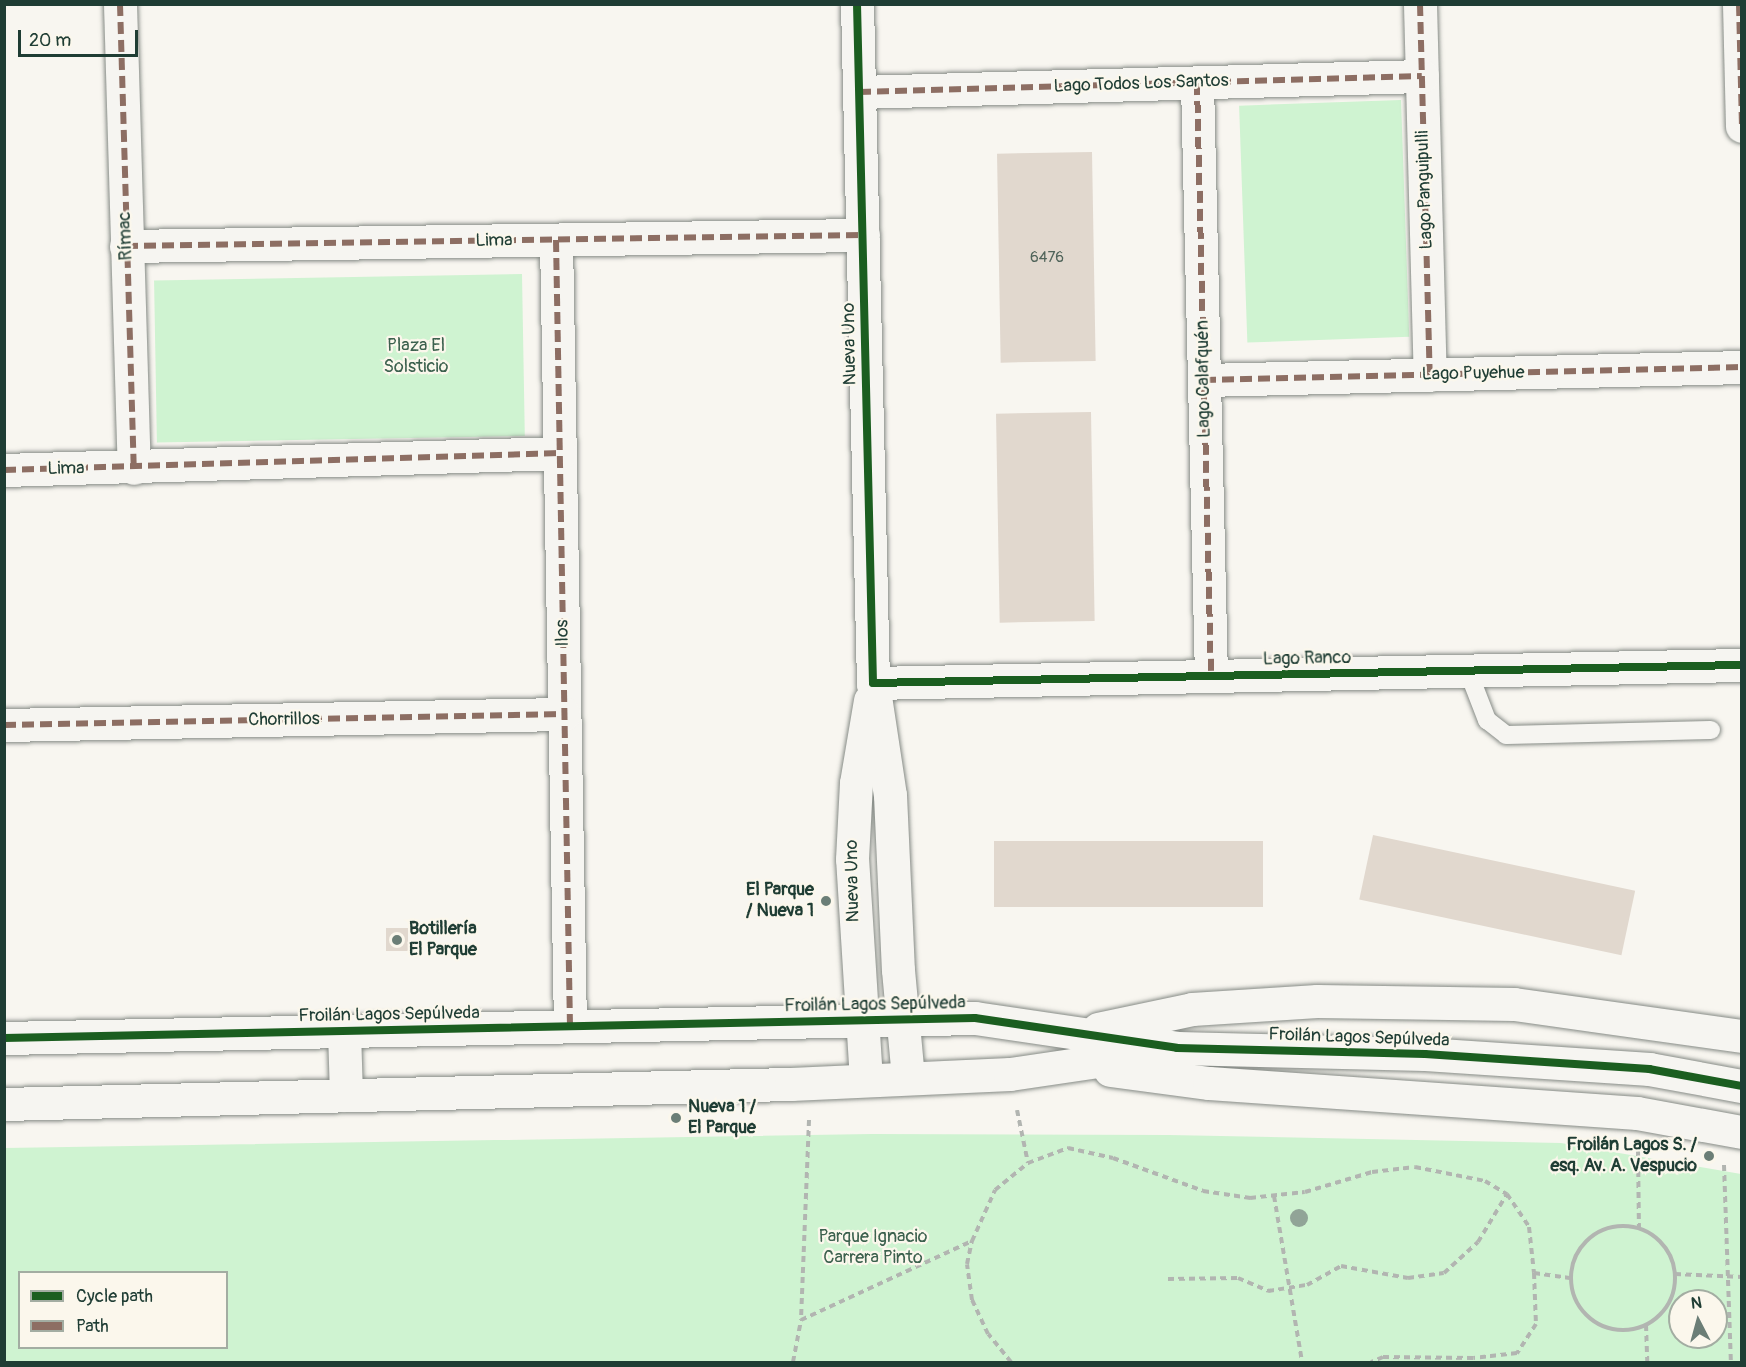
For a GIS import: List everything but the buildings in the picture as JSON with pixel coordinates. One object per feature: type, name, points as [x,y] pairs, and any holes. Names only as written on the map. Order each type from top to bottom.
[{"type":"street","name":"Rímac","points":[[120,4],[134,468]]},
{"type":"street","name":"Nueva Uno","points":[[857,4],[873,683],[890,795],[908,1077]]},
{"type":"street","name":"Lago Panguipulli","points":[[1420,4],[1430,375]]},
{"type":"street","points":[[1739,4],[1742,126]]},
{"type":"street","name":"Lago Todos Los Santos","points":[[859,92],[1422,76]]},
{"type":"street","name":"Lago Calafquén","points":[[1197,82],[1210,676]]},
{"type":"street","name":"Lima","points":[[126,246],[863,235]]},
{"type":"street","name":"Ilos","points":[[556,240],[570,1026]]},
{"type":"street","name":"Lago Puyehue","points":[[1204,380],[1742,368]]},
{"type":"street","name":"Lima","points":[[4,470],[134,468],[560,453]]},
{"type":"street","name":"Lago Ranco","points":[[873,683],[1742,665]]},
{"type":"street","name":"Nueva Uno","points":[[866,1080],[853,927],[853,821],[860,744],[873,683]]},
{"type":"street","name":"Chorrillos","points":[[4,725],[564,714]]},
{"type":"street","name":"Froilán Lagos Sepúlveda","points":[[1078,1033],[1192,1009],[1317,1001],[1514,1004],[1742,1036]]},
{"type":"street","name":"Froilán Lagos Sepúlveda","points":[[4,1038],[975,1018],[1177,1048],[1460,1056],[1649,1069],[1742,1086]]},
{"type":"street","points":[[344,1031],[346,1095]]},
{"type":"street","name":"Froilán Lagos Sepúlveda","points":[[4,1104],[811,1083],[1010,1074],[1081,1066],[1177,1048]]},
{"type":"street","name":"Froilán Lagos Sepúlveda","points":[[1081,1066],[1209,1083],[1637,1113],[1732,1130]]},
{"type":"lane","points":[[1468,671],[1487,720],[1506,735],[1711,730]]},
{"type":"path","points":[[1010,1074],[1028,1163]]},
{"type":"path","points":[[793,1362],[801,1320],[811,1083]]},
{"type":"path","points":[[1637,1113],[1639,1228]]},
{"type":"path","points":[[1731,1362],[1728,1276],[1732,1130]]},
{"type":"path","points":[[1011,1362],[988,1334],[972,1300],[967,1264],[972,1241],[995,1190],[1028,1163],[1068,1148],[1113,1158],[1203,1191],[1250,1198],[1305,1192],[1372,1172],[1415,1167],[1485,1181],[1507,1194],[1529,1227],[1534,1274],[1536,1324],[1517,1353],[1473,1358],[1383,1357],[1371,1362]]},
{"type":"path","points":[[1168,1279],[1238,1278],[1268,1292],[1308,1285],[1341,1266],[1408,1278],[1444,1273],[1478,1242],[1507,1194]]},
{"type":"path","points":[[1274,1196],[1287,1289],[1302,1362]]},
{"type":"path","points":[[1620,1226],[1639,1228],[1668,1251],[1675,1274],[1668,1304],[1646,1325],[1620,1330],[1595,1322],[1577,1304],[1570,1278],[1574,1259],[1592,1235],[1620,1226]]},
{"type":"path","points":[[801,1320],[972,1241]]},
{"type":"path","points":[[1534,1274],[1570,1278]]},
{"type":"path","points":[[1675,1274],[1742,1277]]},
{"type":"path","points":[[1646,1325],[1647,1362]]},
{"type":"green space","points":[[1401,100],[1409,337],[1247,343],[1239,106]]},
{"type":"green space","name":"Plaza El Solsticio","points":[[522,274],[525,436],[157,442],[154,280]]},
{"type":"green space","name":"Parque Ignacio Carrera Pinto","points":[[872,1134],[1169,1135],[1561,1143],[1741,1174],[1741,1362],[5,1362],[5,1148]]},
{"type":"marked path","points":[[120,4],[134,468]]},
{"type":"marked path","points":[[1420,4],[1430,375]]},
{"type":"marked path","points":[[1739,4],[1742,126]]},
{"type":"marked path","points":[[859,92],[1422,76]]},
{"type":"marked path","points":[[1197,83],[1211,676]]},
{"type":"marked path","points":[[126,246],[863,235]]},
{"type":"marked path","points":[[556,240],[570,1026]]},
{"type":"marked path","points":[[1204,380],[1742,367]]},
{"type":"marked path","points":[[4,470],[560,453]]},
{"type":"marked path","points":[[4,725],[564,714]]},
{"type":"cycle path","points":[[857,4],[873,683],[1742,665]]},
{"type":"cycle path","points":[[4,1038],[975,1018],[1177,1048],[1425,1054],[1649,1069],[1742,1086]]},
{"type":"place","name":"El Parque / Nueva 1","points":[[826,901]]},
{"type":"place","name":"Botillería El Parque","points":[[397,940]]},
{"type":"place","name":"Nueva 1 / El Parque","points":[[676,1118]]},
{"type":"place","name":"Froilán Lagos S. / esq. Av. A. Vespucio","points":[[1709,1156]]}]
